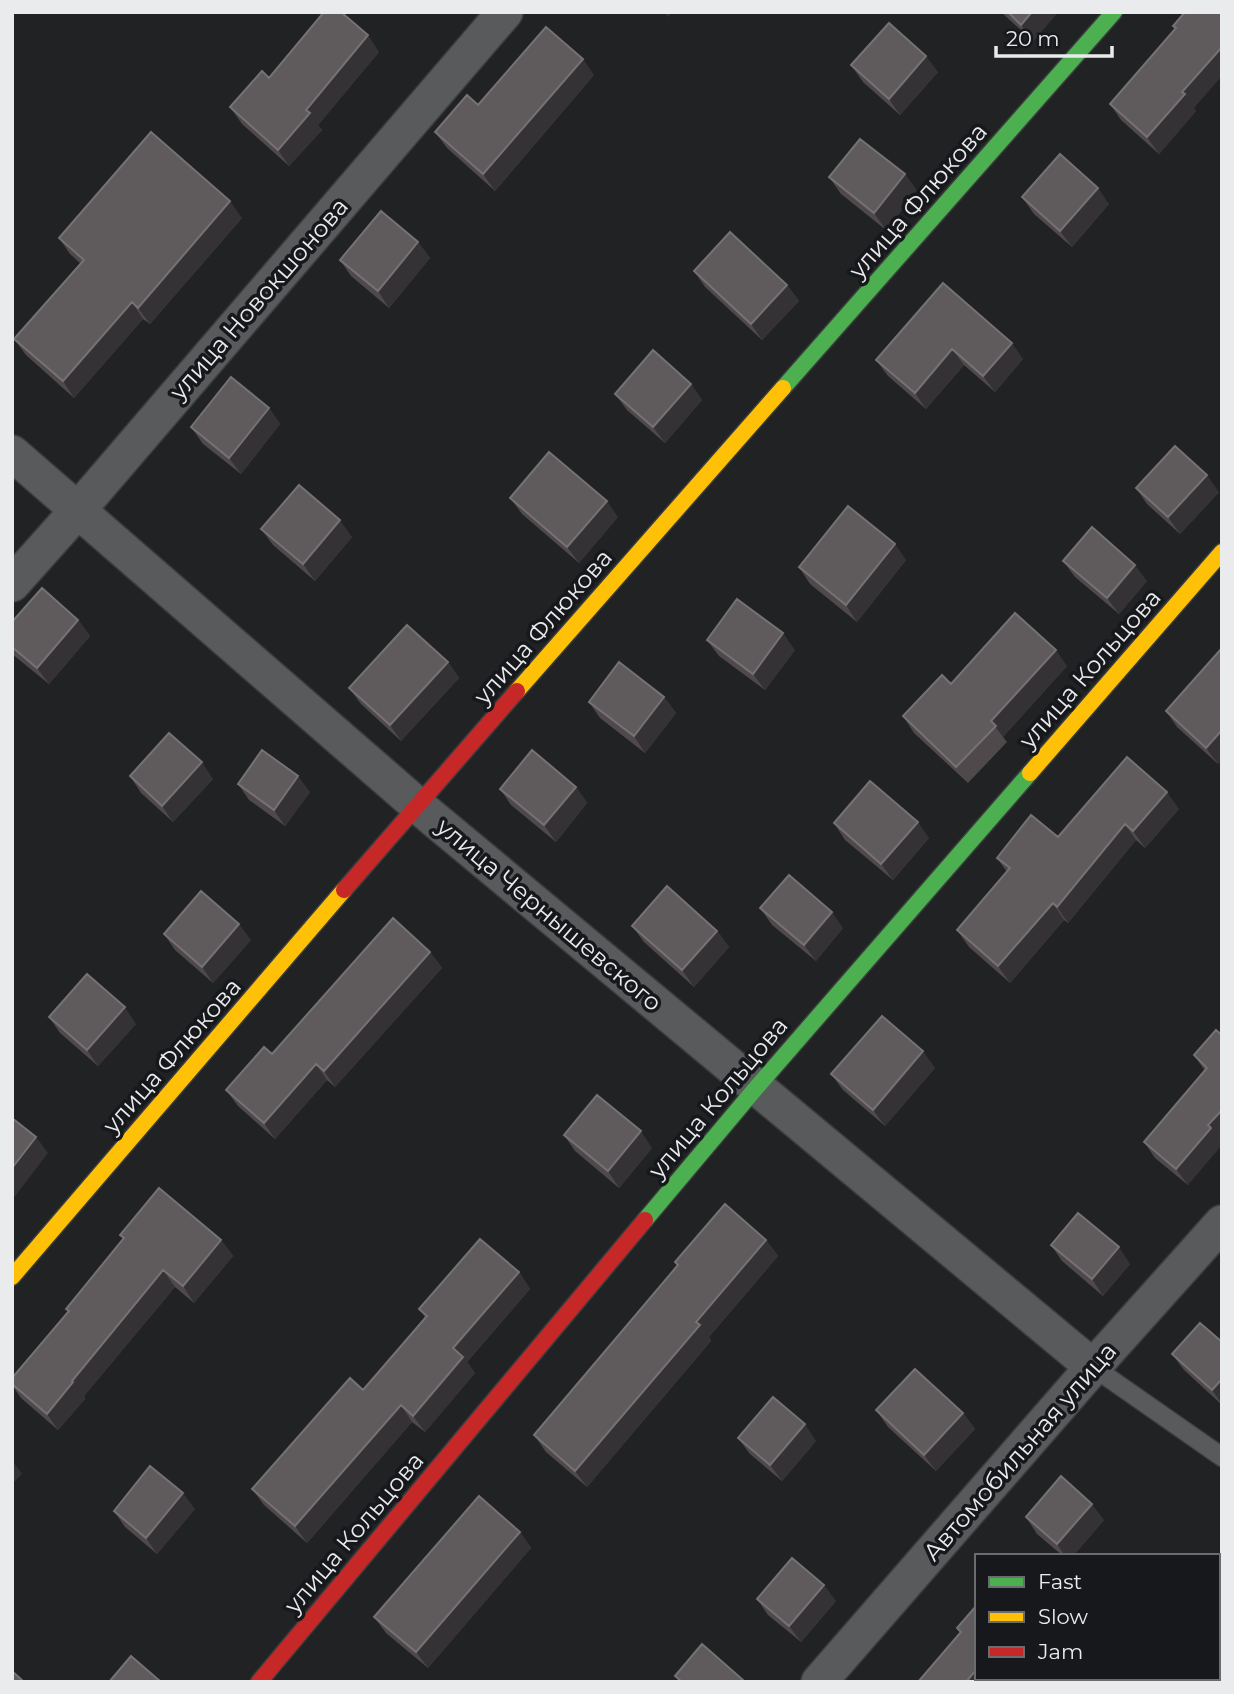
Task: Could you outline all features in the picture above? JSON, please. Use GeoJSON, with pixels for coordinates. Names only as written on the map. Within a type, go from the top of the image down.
{"type":"FeatureCollection","features":[{"type":"Feature","properties":{"kind":"street","name":"улица Новокшонова"},"geometry":{"type":"LineString","coordinates":[[12,584],[505,12]]}},
{"type":"Feature","properties":{"kind":"street","name":"улица Флюкова"},"geometry":{"type":"LineString","coordinates":[[12,1277],[417,805],[1114,12]]}},
{"type":"Feature","properties":{"kind":"street","name":"улица Чернышевского"},"geometry":{"type":"LineString","coordinates":[[12,453],[417,805],[1093,1367]]}},
{"type":"Feature","properties":{"kind":"street","name":"улица Кольцова"},"geometry":{"type":"LineString","coordinates":[[260,1682],[756,1088],[1222,552]]}},
{"type":"Feature","properties":{"kind":"street","name":"Автомобильная улица"},"geometry":{"type":"LineString","coordinates":[[819,1682],[1222,1223]]}},
{"type":"Feature","properties":{"kind":"lane"},"geometry":{"type":"LineString","coordinates":[[1093,1367],[1222,1457]]}},
{"type":"Feature","properties":{"kind":"building"},"geometry":{"type":"Polygon","coordinates":[[[324,12],[341,12],[368,35],[306,110],[310,113],[278,150],[230,107],[262,71],[269,78],[324,12]]]}},
{"type":"Feature","properties":{"kind":"building"},"geometry":{"type":"Polygon","coordinates":[[[1008,12],[1032,12],[1021,25],[1008,12]]]}},
{"type":"Feature","properties":{"kind":"building"},"geometry":{"type":"Polygon","coordinates":[[[1185,12],[1222,12],[1222,47],[1147,137],[1110,104],[1176,28],[1173,26],[1185,12]]]}},
{"type":"Feature","properties":{"kind":"building"},"geometry":{"type":"Polygon","coordinates":[[[889,23],[926,56],[889,99],[851,65],[889,23]]]}},
{"type":"Feature","properties":{"kind":"building"},"geometry":{"type":"Polygon","coordinates":[[[546,27],[583,59],[483,174],[435,132],[467,95],[478,105],[546,27]]]}},
{"type":"Feature","properties":{"kind":"building"},"geometry":{"type":"Polygon","coordinates":[[[151,132],[230,201],[138,308],[132,302],[63,381],[14,339],[84,260],[59,238],[151,132]]]}},
{"type":"Feature","properties":{"kind":"building"},"geometry":{"type":"Polygon","coordinates":[[[860,139],[905,174],[874,213],[829,177],[860,139]]]}},
{"type":"Feature","properties":{"kind":"building"},"geometry":{"type":"Polygon","coordinates":[[[1060,154],[1098,188],[1060,231],[1022,197],[1060,154]]]}},
{"type":"Feature","properties":{"kind":"building"},"geometry":{"type":"Polygon","coordinates":[[[381,211],[418,242],[378,291],[340,260],[381,211]]]}},
{"type":"Feature","properties":{"kind":"building"},"geometry":{"type":"Polygon","coordinates":[[[730,232],[787,285],[751,324],[694,271],[730,232]]]}},
{"type":"Feature","properties":{"kind":"building"},"geometry":{"type":"Polygon","coordinates":[[[943,283],[1012,343],[983,376],[952,349],[915,393],[876,360],[943,283]]]}},
{"type":"Feature","properties":{"kind":"building"},"geometry":{"type":"Polygon","coordinates":[[[653,350],[691,384],[653,427],[615,394],[653,350]]]}},
{"type":"Feature","properties":{"kind":"building"},"geometry":{"type":"Polygon","coordinates":[[[231,377],[269,408],[229,458],[191,427],[231,377]]]}},
{"type":"Feature","properties":{"kind":"building"},"geometry":{"type":"Polygon","coordinates":[[[1175,446],[1207,475],[1168,517],[1136,488],[1175,446]]]}},
{"type":"Feature","properties":{"kind":"building"},"geometry":{"type":"Polygon","coordinates":[[[549,452],[607,501],[567,547],[510,498],[549,452]]]}},
{"type":"Feature","properties":{"kind":"building"},"geometry":{"type":"Polygon","coordinates":[[[299,485],[340,520],[303,564],[261,529],[299,485]]]}},
{"type":"Feature","properties":{"kind":"building"},"geometry":{"type":"Polygon","coordinates":[[[848,506],[895,544],[846,605],[799,567],[848,506]]]}},
{"type":"Feature","properties":{"kind":"building"},"geometry":{"type":"Polygon","coordinates":[[[1092,527],[1135,565],[1107,598],[1063,561],[1092,527]]]}},
{"type":"Feature","properties":{"kind":"building"},"geometry":{"type":"Polygon","coordinates":[[[42,588],[78,620],[37,668],[12,647],[12,622],[42,588]]]}},
{"type":"Feature","properties":{"kind":"building"},"geometry":{"type":"Polygon","coordinates":[[[737,599],[783,633],[753,674],[707,640],[737,599]]]}},
{"type":"Feature","properties":{"kind":"building"},"geometry":{"type":"Polygon","coordinates":[[[1015,613],[1056,650],[991,721],[996,726],[956,767],[903,716],[942,675],[951,684],[1015,613]]]}},
{"type":"Feature","properties":{"kind":"building"},"geometry":{"type":"Polygon","coordinates":[[[407,625],[448,662],[390,725],[349,688],[407,625]]]}},
{"type":"Feature","properties":{"kind":"building"},"geometry":{"type":"Polygon","coordinates":[[[1222,648],[1222,730],[1206,748],[1166,711],[1222,648]]]}},
{"type":"Feature","properties":{"kind":"building"},"geometry":{"type":"Polygon","coordinates":[[[619,662],[664,697],[634,736],[589,702],[619,662]]]}},
{"type":"Feature","properties":{"kind":"building"},"geometry":{"type":"Polygon","coordinates":[[[169,733],[202,762],[162,806],[130,776],[169,733]]]}},
{"type":"Feature","properties":{"kind":"building"},"geometry":{"type":"Polygon","coordinates":[[[262,750],[298,776],[274,810],[238,784],[262,750]]]}},
{"type":"Feature","properties":{"kind":"building"},"geometry":{"type":"Polygon","coordinates":[[[532,750],[576,787],[544,825],[500,789],[532,750]]]}},
{"type":"Feature","properties":{"kind":"building"},"geometry":{"type":"Polygon","coordinates":[[[1127,757],[1167,792],[1133,831],[1125,824],[1057,907],[1053,903],[998,966],[957,930],[1010,868],[997,858],[1031,815],[1058,837],[1127,757]]]}},
{"type":"Feature","properties":{"kind":"building"},"geometry":{"type":"Polygon","coordinates":[[[870,781],[918,822],[881,864],[834,823],[870,781]]]}},
{"type":"Feature","properties":{"kind":"building"},"geometry":{"type":"Polygon","coordinates":[[[789,875],[832,912],[804,945],[760,908],[789,875]]]}},
{"type":"Feature","properties":{"kind":"building"},"geometry":{"type":"Polygon","coordinates":[[[667,886],[717,931],[682,970],[632,926],[667,886]]]}},
{"type":"Feature","properties":{"kind":"building"},"geometry":{"type":"Polygon","coordinates":[[[201,891],[239,924],[202,967],[164,934],[201,891]]]}},
{"type":"Feature","properties":{"kind":"building"},"geometry":{"type":"Polygon","coordinates":[[[393,918],[430,952],[324,1071],[316,1064],[264,1123],[226,1090],[264,1047],[272,1054],[393,918]]]}},
{"type":"Feature","properties":{"kind":"building"},"geometry":{"type":"Polygon","coordinates":[[[87,974],[125,1007],[87,1050],[49,1017],[87,974]]]}},
{"type":"Feature","properties":{"kind":"building"},"geometry":{"type":"Polygon","coordinates":[[[882,1016],[923,1051],[873,1110],[831,1074],[882,1016]]]}},
{"type":"Feature","properties":{"kind":"building"},"geometry":{"type":"Polygon","coordinates":[[[1216,1030],[1222,1035],[1222,1110],[1208,1125],[1211,1128],[1176,1169],[1144,1142],[1207,1068],[1194,1055],[1216,1030]]]}},
{"type":"Feature","properties":{"kind":"building"},"geometry":{"type":"Polygon","coordinates":[[[597,1095],[641,1131],[608,1171],[564,1135],[597,1095]]]}},
{"type":"Feature","properties":{"kind":"building"},"geometry":{"type":"Polygon","coordinates":[[[12,1118],[36,1137],[12,1168],[12,1118]]]}},
{"type":"Feature","properties":{"kind":"building"},"geometry":{"type":"Polygon","coordinates":[[[159,1188],[221,1240],[183,1286],[163,1270],[47,1414],[12,1384],[12,1378],[69,1311],[66,1309],[124,1238],[120,1235],[159,1188]]]}},
{"type":"Feature","properties":{"kind":"building"},"geometry":{"type":"Polygon","coordinates":[[[725,1204],[766,1240],[696,1322],[700,1325],[575,1471],[534,1435],[678,1265],[675,1262],[725,1204]]]}},
{"type":"Feature","properties":{"kind":"building"},"geometry":{"type":"Polygon","coordinates":[[[1078,1213],[1119,1247],[1092,1279],[1051,1245],[1078,1213]]]}},
{"type":"Feature","properties":{"kind":"building"},"geometry":{"type":"Polygon","coordinates":[[[480,1239],[519,1272],[453,1348],[463,1357],[413,1416],[401,1405],[295,1526],[252,1489],[350,1378],[363,1390],[427,1316],[419,1309],[480,1239]]]}},
{"type":"Feature","properties":{"kind":"building"},"geometry":{"type":"Polygon","coordinates":[[[1200,1323],[1222,1342],[1222,1379],[1212,1390],[1172,1354],[1200,1323]]]}},
{"type":"Feature","properties":{"kind":"building"},"geometry":{"type":"Polygon","coordinates":[[[915,1369],[963,1413],[924,1455],[876,1410],[915,1369]]]}},
{"type":"Feature","properties":{"kind":"building"},"geometry":{"type":"Polygon","coordinates":[[[773,1397],[805,1424],[770,1465],[738,1438],[773,1397]]]}},
{"type":"Feature","properties":{"kind":"building"},"geometry":{"type":"Polygon","coordinates":[[[150,1466],[183,1493],[146,1538],[114,1511],[150,1466]]]}},
{"type":"Feature","properties":{"kind":"building"},"geometry":{"type":"Polygon","coordinates":[[[1061,1476],[1092,1504],[1057,1544],[1026,1517],[1061,1476]]]}},
{"type":"Feature","properties":{"kind":"building"},"geometry":{"type":"Polygon","coordinates":[[[479,1496],[520,1532],[416,1652],[374,1617],[479,1496]]]}},
{"type":"Feature","properties":{"kind":"building"},"geometry":{"type":"Polygon","coordinates":[[[792,1558],[824,1585],[789,1626],[757,1599],[792,1558]]]}},
{"type":"Feature","properties":{"kind":"building"},"geometry":{"type":"Polygon","coordinates":[[[975,1607],[975,1671],[966,1682],[918,1682],[961,1632],[957,1628],[975,1607]]]}},
{"type":"Feature","properties":{"kind":"building"},"geometry":{"type":"Polygon","coordinates":[[[702,1644],[743,1680],[682,1682],[675,1676],[702,1644]]]}},
{"type":"Feature","properties":{"kind":"building"},"geometry":{"type":"Polygon","coordinates":[[[131,1656],[161,1682],[109,1682],[131,1656]]]}},
{"type":"Feature","properties":{"kind":"building"},"geometry":{"type":"Polygon","coordinates":[[[12,1671],[24,1682],[12,1682],[12,1671]]]}},
{"type":"Feature","properties":{"kind":"traffic: fast"},"geometry":{"type":"LineString","coordinates":[[783,388],[1114,12]]}},
{"type":"Feature","properties":{"kind":"traffic: fast"},"geometry":{"type":"LineString","coordinates":[[645,1220],[1030,773]]}},
{"type":"Feature","properties":{"kind":"traffic: slow"},"geometry":{"type":"LineString","coordinates":[[517,691],[783,388]]}},
{"type":"Feature","properties":{"kind":"traffic: slow"},"geometry":{"type":"LineString","coordinates":[[1030,773],[1222,552]]}},
{"type":"Feature","properties":{"kind":"traffic: slow"},"geometry":{"type":"LineString","coordinates":[[12,1277],[344,890]]}},
{"type":"Feature","properties":{"kind":"traffic: jam"},"geometry":{"type":"LineString","coordinates":[[344,890],[517,691]]}},
{"type":"Feature","properties":{"kind":"traffic: jam"},"geometry":{"type":"LineString","coordinates":[[259,1682],[645,1220]]}}]}
